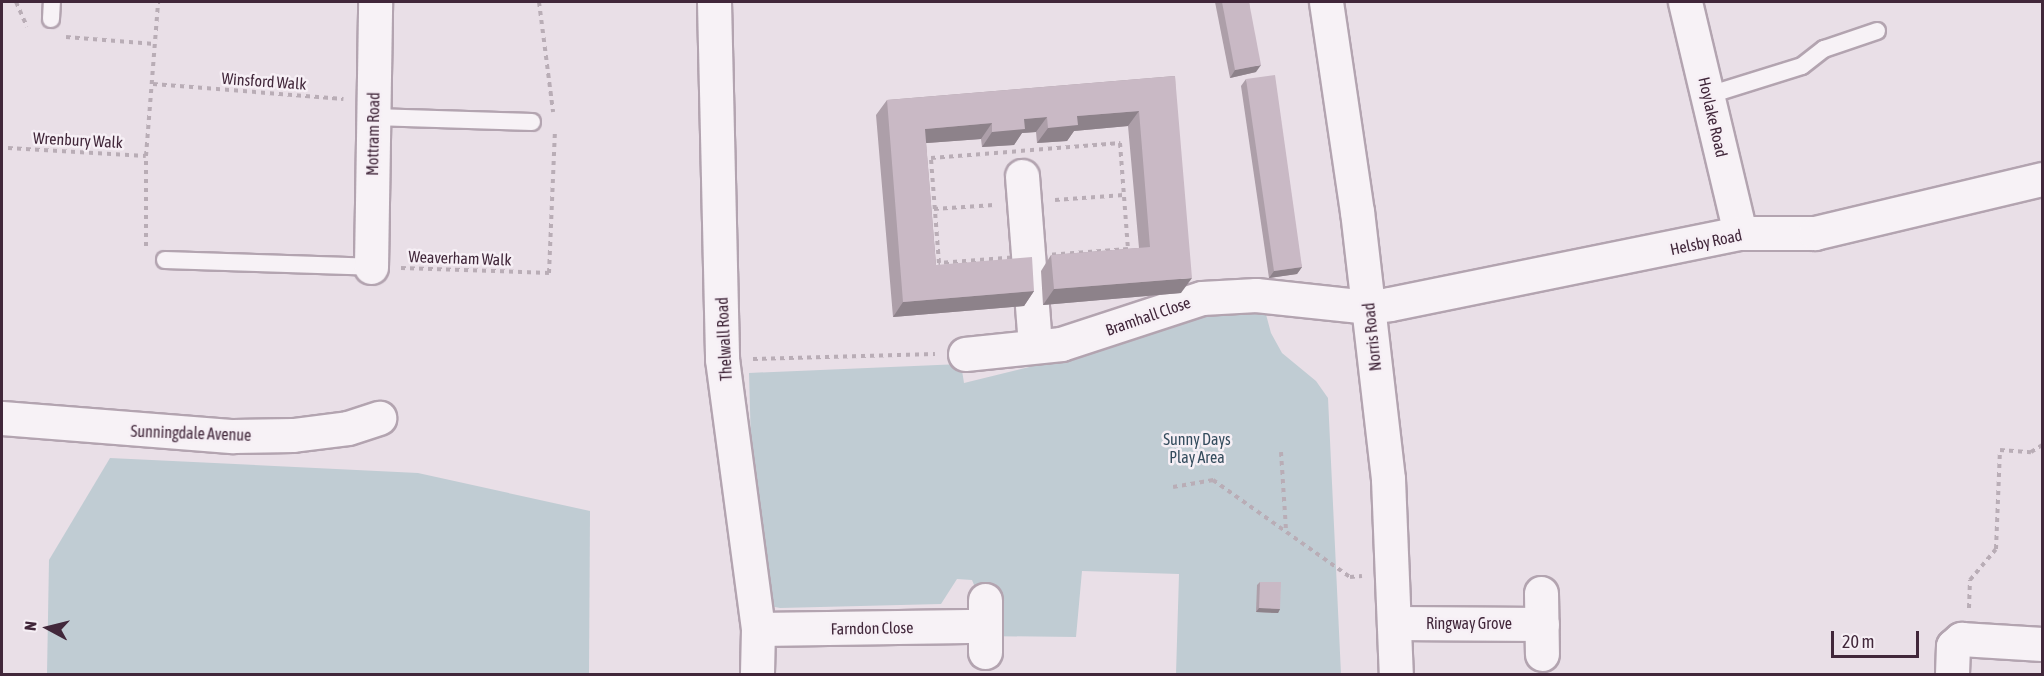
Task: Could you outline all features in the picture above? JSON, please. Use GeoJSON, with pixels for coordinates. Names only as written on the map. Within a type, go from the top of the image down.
{"type":"FeatureCollection","features":[{"type":"Feature","properties":{"kind":"street","name":"Mottram Road"},"geometry":{"type":"LineString","coordinates":[[371,267],[375,2]]}},
{"type":"Feature","properties":{"kind":"street","name":"Thelwall Road"},"geometry":{"type":"LineString","coordinates":[[714,2],[722,359],[758,629],[757,675]]}},
{"type":"Feature","properties":{"kind":"street","name":"Norris Road"},"geometry":{"type":"LineString","coordinates":[[1326,2],[1369,307],[1388,479],[1396,675]]}},
{"type":"Feature","properties":{"kind":"street","name":"Hoylake Road"},"geometry":{"type":"LineString","coordinates":[[1685,2],[1740,232]]}},
{"type":"Feature","properties":{"kind":"street"},"geometry":{"type":"LineString","coordinates":[[1022,176],[1035,346]]}},
{"type":"Feature","properties":{"kind":"street","name":"Helsby Road"},"geometry":{"type":"LineString","coordinates":[[1369,307],[1740,232],[1815,233],[2043,179]]}},
{"type":"Feature","properties":{"kind":"street","name":"Bramhall Close"},"geometry":{"type":"LineString","coordinates":[[966,354],[1080,338],[1202,298],[1256,295],[1369,307]]}},
{"type":"Feature","properties":{"kind":"street","name":"Sunningdale Avenue"},"geometry":{"type":"LineString","coordinates":[[2,418],[233,436],[304,434],[348,428],[379,418]]}},
{"type":"Feature","properties":{"kind":"street","name":"Ringway Grove"},"geometry":{"type":"LineString","coordinates":[[1395,623],[1542,624]]}},
{"type":"Feature","properties":{"kind":"street","name":"Farndon Close"},"geometry":{"type":"LineString","coordinates":[[758,629],[985,626]]}},
{"type":"Feature","properties":{"kind":"street"},"geometry":{"type":"LineString","coordinates":[[1952,675],[1953,646],[1968,639],[2043,644]]}},
{"type":"Feature","properties":{"kind":"lane"},"geometry":{"type":"LineString","coordinates":[[51,19],[52,2]]}},
{"type":"Feature","properties":{"kind":"lane"},"geometry":{"type":"LineString","coordinates":[[1709,95],[1802,66],[1824,49],[1877,31]]}},
{"type":"Feature","properties":{"kind":"lane"},"geometry":{"type":"LineString","coordinates":[[374,109],[532,122]]}},
{"type":"Feature","properties":{"kind":"lane"},"geometry":{"type":"LineString","coordinates":[[165,260],[371,267]]}},
{"type":"Feature","properties":{"kind":"path"},"geometry":{"type":"LineString","coordinates":[[16,2],[30,34]]}},
{"type":"Feature","properties":{"kind":"path"},"geometry":{"type":"LineString","coordinates":[[158,2],[146,156],[145,260],[165,260]]}},
{"type":"Feature","properties":{"kind":"path"},"geometry":{"type":"LineString","coordinates":[[62,37],[155,44]]}},
{"type":"Feature","properties":{"kind":"path","name":"Winsford Walk"},"geometry":{"type":"LineString","coordinates":[[153,84],[374,109]]}},
{"type":"Feature","properties":{"kind":"path","name":"Wrenbury Walk"},"geometry":{"type":"LineString","coordinates":[[8,148],[146,156]]}},
{"type":"Feature","properties":{"kind":"path","name":"Weaverham Walk"},"geometry":{"type":"LineString","coordinates":[[371,267],[549,273]]}},
{"type":"Feature","properties":{"kind":"path"},"geometry":{"type":"LineString","coordinates":[[722,359],[966,354]]}},
{"type":"Feature","properties":{"kind":"path"},"geometry":{"type":"LineString","coordinates":[[1968,639],[1970,580],[1996,549],[2000,450],[2031,452],[2043,445]]}},
{"type":"Feature","properties":{"kind":"path"},"geometry":{"type":"LineString","coordinates":[[1281,452],[1286,530]]}},
{"type":"Feature","properties":{"kind":"path"},"geometry":{"type":"LineString","coordinates":[[1173,487],[1213,480],[1350,577],[1392,576]]}},
{"type":"Feature","properties":{"kind":"green space","name":"Sunny Days Play Area"},"geometry":{"type":"Polygon","coordinates":[[[1264,307],[1271,333],[1282,353],[1316,381],[1328,398],[1341,674],[1176,674],[1179,574],[1082,571],[1076,637],[981,636],[979,597],[972,580],[957,579],[941,604],[780,608],[770,606],[755,589],[749,373],[961,364],[964,383],[1103,349],[1170,322],[1264,307]]]}},
{"type":"Feature","properties":{"kind":"green space"},"geometry":{"type":"Polygon","coordinates":[[[110,458],[418,473],[590,511],[589,674],[47,674],[49,560],[110,458]]]}},
{"type":"Feature","properties":{"kind":"building"},"geometry":{"type":"Polygon","coordinates":[[[1222,2],[1249,2],[1261,65],[1235,70],[1222,2]]]}},
{"type":"Feature","properties":{"kind":"building"},"geometry":{"type":"Polygon","coordinates":[[[1275,75],[1302,267],[1274,271],[1246,79],[1275,75]]]}},
{"type":"Feature","properties":{"kind":"building"},"geometry":{"type":"Polygon","coordinates":[[[1175,76],[1192,278],[1054,289],[1051,255],[1150,247],[1139,111],[1077,116],[1078,125],[1048,128],[1047,117],[1024,119],[1025,129],[992,132],[992,123],[925,129],[936,265],[1032,257],[1034,291],[903,302],[887,100],[1175,76]]]}},
{"type":"Feature","properties":{"kind":"building"},"geometry":{"type":"Polygon","coordinates":[[[1260,582],[1281,582],[1280,609],[1259,608],[1260,582]]]}}]}
